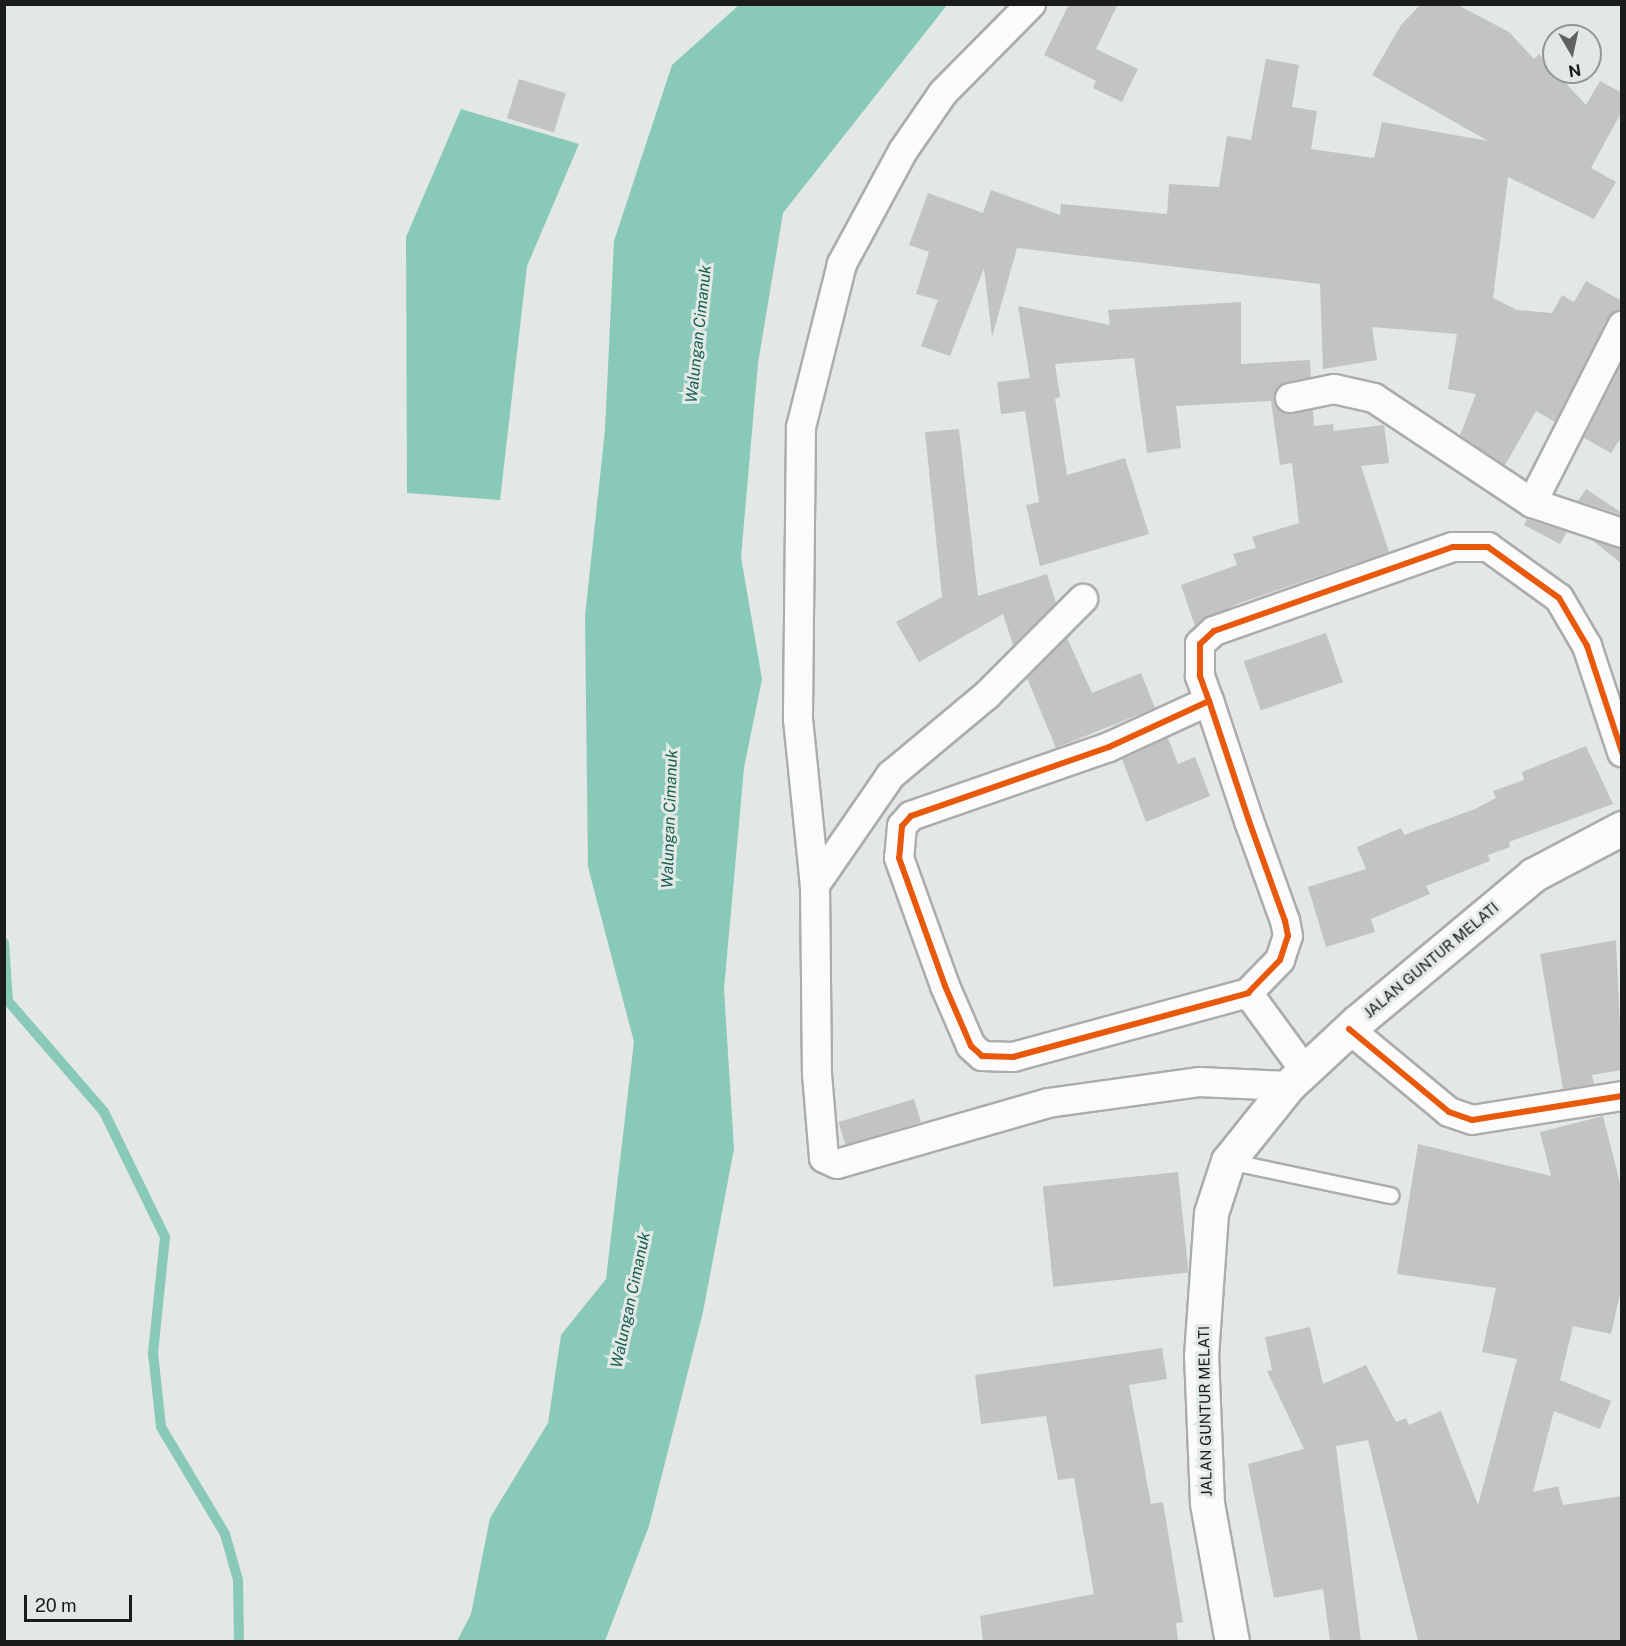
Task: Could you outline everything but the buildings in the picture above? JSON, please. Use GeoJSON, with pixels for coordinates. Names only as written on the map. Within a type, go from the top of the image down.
{"type":"FeatureCollection","features":[{"type":"Feature","properties":{"kind":"street"},"geometry":{"type":"LineString","coordinates":[[1030,4],[943,93],[903,151],[842,264],[824,324],[801,427],[798,719],[815,885],[817,1074],[824,1158],[830,1162],[1048,1103],[1199,1082],[1296,1078],[1248,993]]}},
{"type":"Feature","properties":{"kind":"street"},"geometry":{"type":"LineString","coordinates":[[1532,503],[1622,326]]}},
{"type":"Feature","properties":{"kind":"street"},"geometry":{"type":"LineString","coordinates":[[1290,398],[1334,389],[1374,398],[1532,503],[1622,532]]}},
{"type":"Feature","properties":{"kind":"street"},"geometry":{"type":"LineString","coordinates":[[1209,701],[1109,747],[910,816],[897,849],[945,986],[970,1046],[982,1056],[1013,1057],[1248,993],[1280,960],[1288,936],[1209,701],[1200,652],[1205,636],[1214,631],[1453,547],[1488,547],[1559,598],[1587,646],[1622,752]]}},
{"type":"Feature","properties":{"kind":"street"},"geometry":{"type":"LineString","coordinates":[[815,885],[891,775],[987,695],[1083,599]]}},
{"type":"Feature","properties":{"kind":"street","name":"JALAN GUNTUR MELATI"},"geometry":{"type":"LineString","coordinates":[[1232,1641],[1208,1503],[1201,1356],[1211,1213],[1227,1161],[1296,1078],[1349,1029],[1533,875],[1622,828]]}},
{"type":"Feature","properties":{"kind":"street"},"geometry":{"type":"LineString","coordinates":[[1349,1029],[1449,1112],[1472,1120],[1622,1096]]}},
{"type":"Feature","properties":{"kind":"lane"},"geometry":{"type":"LineString","coordinates":[[1227,1161],[1390,1195]]}},
{"type":"Feature","properties":{"kind":"water","name":"Walungan Cimanuk"},"geometry":{"type":"Polygon","coordinates":[[[739,5],[947,5],[783,213],[758,363],[741,557],[762,679],[744,768],[724,989],[734,1149],[703,1312],[649,1526],[605,1641],[457,1641],[471,1614],[490,1518],[548,1423],[561,1335],[606,1279],[634,1042],[588,867],[585,616],[605,430],[614,241],[672,65],[739,5]]]}},
{"type":"Feature","properties":{"kind":"water"},"geometry":{"type":"Polygon","coordinates":[[[461,109],[579,144],[527,266],[500,500],[407,493],[406,237],[461,109]]]}},
{"type":"Feature","properties":{"kind":"waterway"},"geometry":{"type":"LineString","coordinates":[[4,943],[8,1001],[104,1112],[165,1237],[153,1353],[161,1427],[225,1534],[238,1580],[239,1642]]}},
{"type":"Feature","properties":{"kind":"cycle path"},"geometry":{"type":"LineString","coordinates":[[1209,701],[1109,747],[911,816],[902,826],[899,858],[945,986],[971,1046],[982,1056],[1013,1057],[1248,993],[1280,960],[1288,936],[1285,921],[1249,821],[1209,701],[1200,676],[1200,644],[1214,631],[1453,547],[1488,547],[1559,598],[1587,646],[1622,752]]}},
{"type":"Feature","properties":{"kind":"cycle path"},"geometry":{"type":"LineString","coordinates":[[1349,1029],[1449,1112],[1472,1120],[1622,1096]]}}]}
